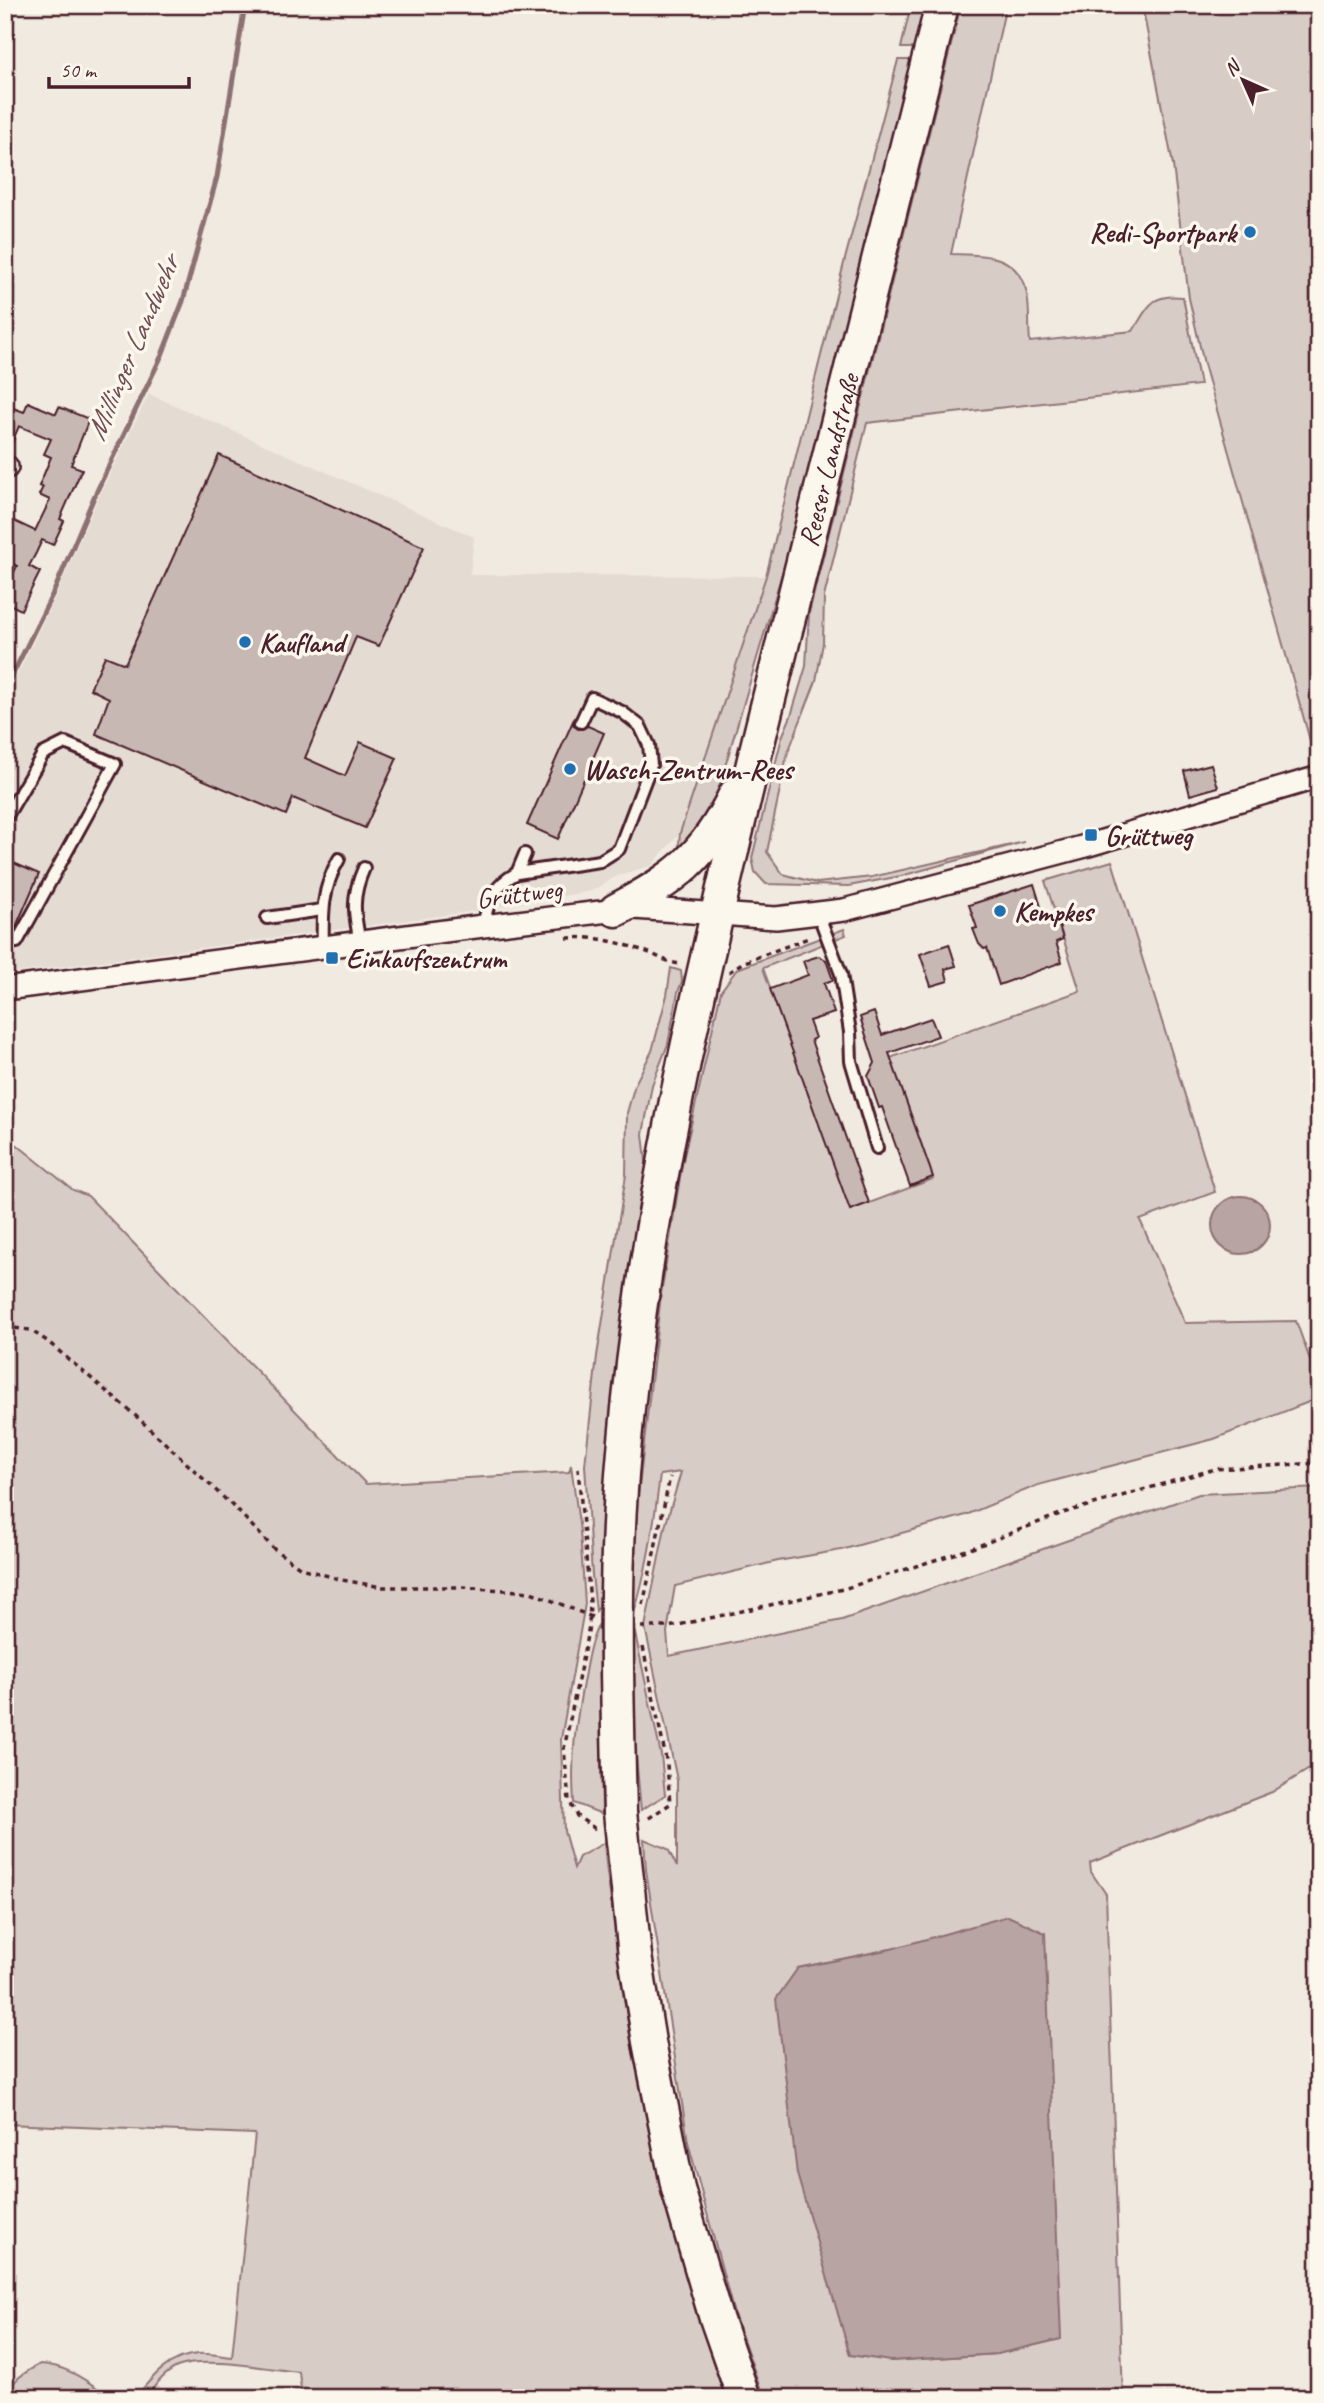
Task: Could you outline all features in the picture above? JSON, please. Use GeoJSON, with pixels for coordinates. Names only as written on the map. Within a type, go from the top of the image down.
{"type":"FeatureCollection","features":[{"type":"Feature","properties":{"kind":"main road","name":"Reeser Landstraße"},"geometry":{"type":"LineString","coordinates":[[744,2398],[715,2315],[678,2189],[635,1956],[622,1826],[616,1592],[630,1387],[654,1219],[716,915],[943,5]]}},
{"type":"Feature","properties":{"kind":"main road"},"geometry":{"type":"LineString","coordinates":[[616,910],[671,879],[696,857],[725,817],[755,757]]}},
{"type":"Feature","properties":{"kind":"street","name":"Grüttweg"},"geometry":{"type":"LineString","coordinates":[[5,989],[634,908],[776,918],[844,910],[1069,851],[1319,777]]}},
{"type":"Feature","properties":{"kind":"lane"},"geometry":{"type":"LineString","coordinates":[[483,926],[491,893],[505,879],[517,873],[600,861],[619,849],[650,765],[649,745],[640,726],[622,712],[592,698],[581,722]]}},
{"type":"Feature","properties":{"kind":"lane"},"geometry":{"type":"LineString","coordinates":[[5,818],[43,754],[65,743],[115,764],[17,942],[5,943]]}},
{"type":"Feature","properties":{"kind":"lane"},"geometry":{"type":"LineString","coordinates":[[517,873],[525,854]]}},
{"type":"Feature","properties":{"kind":"lane"},"geometry":{"type":"LineString","coordinates":[[323,948],[322,910],[325,891],[339,859]]}},
{"type":"Feature","properties":{"kind":"lane"},"geometry":{"type":"LineString","coordinates":[[360,943],[354,898],[364,869]]}},
{"type":"Feature","properties":{"kind":"lane"},"geometry":{"type":"LineString","coordinates":[[267,918],[322,910]]}},
{"type":"Feature","properties":{"kind":"lane"},"geometry":{"type":"LineString","coordinates":[[818,913],[841,974],[850,1032],[851,1061],[877,1148]]}},
{"type":"Feature","properties":{"kind":"shaded area"},"geometry":{"type":"Polygon","coordinates":[[[911,5],[929,5],[918,48],[901,48],[911,5]]]}},
{"type":"Feature","properties":{"kind":"shaded area"},"geometry":{"type":"Polygon","coordinates":[[[961,5],[1006,5],[951,254],[995,258],[1013,267],[1027,293],[1030,342],[1133,331],[1147,309],[1157,300],[1172,296],[1183,297],[1200,385],[867,423],[824,597],[823,643],[816,681],[787,755],[767,852],[783,874],[817,883],[872,877],[1024,842],[901,876],[849,886],[766,884],[755,872],[752,858],[782,737],[806,666],[809,613],[961,5]]]}},
{"type":"Feature","properties":{"kind":"shaded area","name":"Redi-Sportpark"},"geometry":{"type":"Polygon","coordinates":[[[1142,5],[1319,5],[1319,752],[1313,751],[1204,364],[1189,298],[1173,165],[1142,5]]]}},
{"type":"Feature","properties":{"kind":"shaded area"},"geometry":{"type":"Polygon","coordinates":[[[898,60],[914,60],[798,519],[711,814],[677,864],[680,833],[766,576],[898,60]]]}},
{"type":"Feature","properties":{"kind":"shaded area"},"geometry":{"type":"Polygon","coordinates":[[[149,394],[474,537],[470,575],[766,576],[680,833],[651,866],[619,875],[591,891],[469,912],[5,974],[5,700],[149,394]]]}},
{"type":"Feature","properties":{"kind":"shaded area"},"geometry":{"type":"Polygon","coordinates":[[[1112,861],[1215,1192],[1140,1220],[1185,1323],[1296,1321],[1319,1385],[1319,1398],[1214,1439],[1038,1485],[966,1515],[841,1550],[778,1561],[675,1586],[667,1632],[669,1656],[842,1620],[1199,1494],[1319,1488],[1319,1763],[1272,1792],[1090,1863],[1091,1872],[1106,1894],[1123,2398],[764,2398],[734,2314],[688,2142],[646,1870],[644,1839],[668,1849],[677,1867],[677,1780],[645,1627],[665,1527],[681,1472],[660,1475],[649,1548],[632,1620],[636,1514],[661,1294],[682,1165],[721,991],[737,969],[844,929],[846,935],[763,968],[851,1210],[933,1179],[890,1058],[1080,991],[1045,881],[1112,861]],[[891,1949],[798,1968],[890,2361],[997,2354],[1060,2339],[891,1949]]]}},
{"type":"Feature","properties":{"kind":"shaded area"},"geometry":{"type":"Polygon","coordinates":[[[671,968],[681,971],[682,981],[668,1044],[652,1085],[643,1134],[647,1169],[619,1357],[606,1475],[599,1607],[596,1611],[585,1465],[597,1356],[626,1175],[627,1113],[635,1084],[652,1051],[667,995],[671,968]]]}},
{"type":"Feature","properties":{"kind":"shaded area"},"geometry":{"type":"Polygon","coordinates":[[[5,1135],[73,1190],[88,1196],[366,1484],[569,1472],[571,1465],[580,1531],[585,1604],[561,1739],[564,1831],[574,1868],[579,1857],[604,1843],[626,2008],[642,2096],[685,2270],[725,2398],[302,2398],[299,2372],[237,2364],[203,2363],[177,2367],[145,2398],[135,2398],[155,2375],[178,2359],[202,2354],[232,2357],[255,2134],[5,2124],[5,1135]]]}},
{"type":"Feature","properties":{"kind":"shaded area"},"geometry":{"type":"Polygon","coordinates":[[[1241,1196],[1262,1204],[1270,1225],[1262,1246],[1241,1254],[1220,1246],[1212,1225],[1220,1204],[1241,1196]]]}},
{"type":"Feature","properties":{"kind":"shaded area"},"geometry":{"type":"Polygon","coordinates":[[[599,1624],[602,1814],[574,1803],[573,1786],[578,1714],[589,1653],[599,1624]]]}},
{"type":"Feature","properties":{"kind":"shaded area"},"geometry":{"type":"Polygon","coordinates":[[[635,1633],[661,1755],[665,1795],[641,1810],[634,1735],[632,1635],[635,1633]]]}},
{"type":"Feature","properties":{"kind":"shaded area"},"geometry":{"type":"Polygon","coordinates":[[[1008,1916],[1045,1933],[1061,2339],[997,2354],[890,2361],[850,2355],[797,2174],[776,1999],[798,1968],[891,1949],[1008,1916]]]}},
{"type":"Feature","properties":{"kind":"shaded area"},"geometry":{"type":"Polygon","coordinates":[[[40,2364],[69,2371],[112,2398],[8,2398],[11,2386],[24,2373],[40,2364]]]}},
{"type":"Feature","properties":{"kind":"building"},"geometry":{"type":"Polygon","coordinates":[[[28,402],[56,414],[59,407],[89,419],[71,465],[82,469],[60,519],[64,521],[53,545],[42,540],[29,566],[40,572],[21,610],[5,602],[5,591],[17,566],[5,560],[5,530],[10,519],[35,531],[50,500],[39,495],[43,487],[39,486],[51,457],[44,454],[51,439],[19,426],[5,454],[5,405],[24,412],[28,402]]]}},
{"type":"Feature","properties":{"kind":"building","name":"Kaufland"},"geometry":{"type":"Polygon","coordinates":[[[219,455],[424,547],[379,646],[356,637],[305,758],[345,776],[360,742],[397,758],[365,828],[293,798],[286,815],[96,734],[109,698],[90,689],[105,656],[125,664],[219,455]]]}},
{"type":"Feature","properties":{"kind":"building","name":"Wasch-Zentrum-Rees"},"geometry":{"type":"Polygon","coordinates":[[[573,721],[578,729],[588,726],[604,733],[558,839],[527,825],[573,721]]]}},
{"type":"Feature","properties":{"kind":"building"},"geometry":{"type":"Polygon","coordinates":[[[1211,764],[1218,787],[1190,795],[1184,771],[1211,764]]]}},
{"type":"Feature","properties":{"kind":"building"},"geometry":{"type":"Polygon","coordinates":[[[9,861],[39,874],[15,929],[5,933],[5,869],[9,861]]]}},
{"type":"Feature","properties":{"kind":"building"},"geometry":{"type":"Polygon","coordinates":[[[1034,884],[1046,923],[1057,919],[1063,939],[1056,942],[1062,962],[999,985],[987,948],[984,949],[979,944],[973,929],[977,928],[969,905],[1034,884]]]}},
{"type":"Feature","properties":{"kind":"building"},"geometry":{"type":"Polygon","coordinates":[[[949,944],[956,966],[945,969],[948,981],[931,986],[920,954],[949,944]]]}},
{"type":"Feature","properties":{"kind":"building"},"geometry":{"type":"Polygon","coordinates":[[[819,956],[826,960],[833,980],[824,983],[834,1013],[809,1021],[815,1038],[811,1040],[869,1203],[850,1210],[770,989],[808,975],[803,961],[819,956]]]}},
{"type":"Feature","properties":{"kind":"building"},"geometry":{"type":"Polygon","coordinates":[[[874,1012],[882,1035],[931,1018],[938,1036],[889,1053],[933,1177],[910,1186],[868,1076],[875,1063],[860,1017],[874,1012]]]}},
{"type":"Feature","properties":{"kind":"waterway","name":"Millinger Landwehr"},"geometry":{"type":"LineString","coordinates":[[5,690],[55,589],[94,497],[162,355],[183,301],[217,177],[245,5]]}},
{"type":"Feature","properties":{"kind":"place","name":"Redi-Sportpark"},"geometry":{"type":"Point","coordinates":[1250,232]}},
{"type":"Feature","properties":{"kind":"place","name":"Kaufland"},"geometry":{"type":"Point","coordinates":[245,642]}},
{"type":"Feature","properties":{"kind":"place","name":"Wasch-Zentrum-Rees"},"geometry":{"type":"Point","coordinates":[570,769]}},
{"type":"Feature","properties":{"kind":"place","name":"Grüttweg"},"geometry":{"type":"Point","coordinates":[1091,835]}},
{"type":"Feature","properties":{"kind":"place","name":"Kempkes"},"geometry":{"type":"Point","coordinates":[1000,911]}},
{"type":"Feature","properties":{"kind":"place","name":"Einkaufszentrum"},"geometry":{"type":"Point","coordinates":[332,958]}}]}
